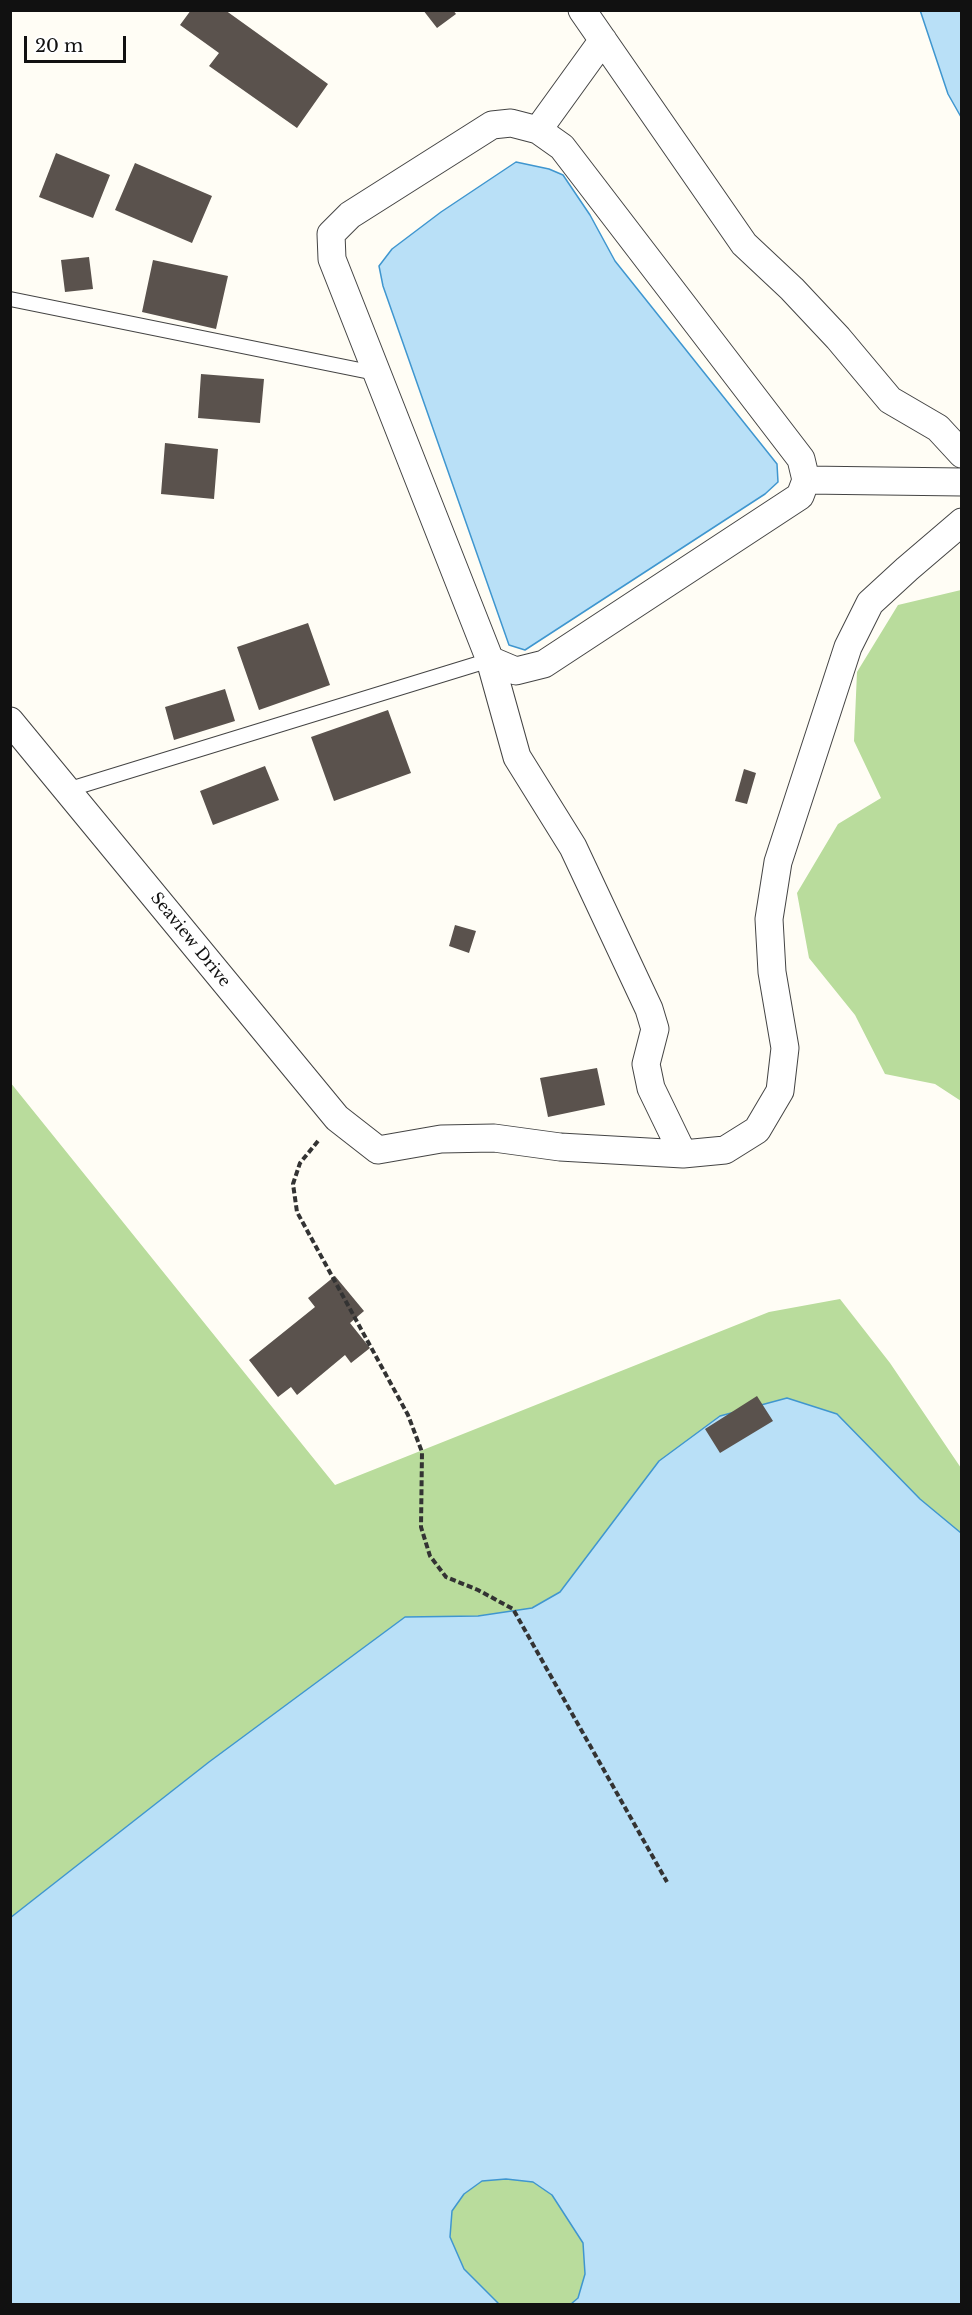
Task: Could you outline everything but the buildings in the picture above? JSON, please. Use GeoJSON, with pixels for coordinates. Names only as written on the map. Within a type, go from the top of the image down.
{"type":"FeatureCollection","features":[{"type":"Feature","properties":{"kind":"street"},"geometry":{"type":"LineString","coordinates":[[582,10],[744,244],[808,305],[890,400],[938,428],[962,454]]}},
{"type":"Feature","properties":{"kind":"street"},"geometry":{"type":"LineString","coordinates":[[538,130],[603,40]]}},
{"type":"Feature","properties":{"kind":"street"},"geometry":{"type":"LineString","coordinates":[[490,660],[516,671],[544,664],[800,496],[806,480],[801,459],[562,147],[538,130],[512,123],[492,125],[350,215],[331,234],[332,259],[490,660],[517,757],[573,847],[649,1009],[655,1029],[646,1064],[651,1088],[683,1154],[725,1150],[757,1130],[780,1091],[785,1048],[772,972],[769,919],[778,862],[848,647],[870,603],[962,522]]}},
{"type":"Feature","properties":{"kind":"street"},"geometry":{"type":"LineString","coordinates":[[806,480],[962,482]]}},
{"type":"Feature","properties":{"kind":"street","name":"Seaview Drive"},"geometry":{"type":"LineString","coordinates":[[10,721],[337,1118],[378,1150],[441,1139],[494,1138],[560,1147],[683,1154]]}},
{"type":"Feature","properties":{"kind":"lane"},"geometry":{"type":"LineString","coordinates":[[10,299],[375,373]]}},
{"type":"Feature","properties":{"kind":"lane"},"geometry":{"type":"LineString","coordinates":[[67,790],[490,660]]}},
{"type":"Feature","properties":{"kind":"path"},"geometry":{"type":"LineString","coordinates":[[337,1118],[300,1163],[293,1184],[297,1212],[408,1416],[419,1443],[422,1452],[421,1527],[430,1556],[446,1577],[478,1590],[513,1609],[667,1882]]}},
{"type":"Feature","properties":{"kind":"green space"},"geometry":{"type":"Polygon","coordinates":[[[962,590],[961,1101],[935,1084],[885,1074],[855,1015],[809,958],[797,893],[838,824],[881,798],[854,741],[857,672],[898,605],[962,590]]]}},
{"type":"Feature","properties":{"kind":"green space"},"geometry":{"type":"Polygon","coordinates":[[[10,1082],[335,1485],[769,1312],[840,1299],[890,1363],[961,1468],[961,1533],[920,1499],[659,1462],[560,1592],[532,1608],[478,1616],[405,1617],[209,1762],[11,1918],[10,1082]]]}},
{"type":"Feature","properties":{"kind":"green space"},"geometry":{"type":"Polygon","coordinates":[[[506,2179],[533,2182],[553,2195],[583,2243],[585,2274],[578,2298],[571,2304],[499,2304],[464,2269],[450,2238],[452,2211],[464,2194],[482,2181],[506,2179]]]}},
{"type":"Feature","properties":{"kind":"water"},"geometry":{"type":"Polygon","coordinates":[[[920,10],[961,11],[961,117],[948,94],[920,10]]]}},
{"type":"Feature","properties":{"kind":"water"},"geometry":{"type":"Polygon","coordinates":[[[516,162],[549,169],[563,175],[590,215],[615,261],[777,464],[778,482],[765,494],[525,650],[509,645],[383,286],[379,266],[392,249],[441,212],[516,162]]]}},
{"type":"Feature","properties":{"kind":"water"},"geometry":{"type":"Polygon","coordinates":[[[787,1398],[837,1414],[920,1499],[961,1533],[961,2304],[571,2304],[578,2298],[585,2274],[583,2243],[552,2195],[533,2182],[506,2179],[482,2181],[464,2194],[452,2211],[450,2237],[464,2269],[499,2304],[11,2304],[10,1918],[209,1762],[405,1617],[478,1616],[532,1608],[560,1592],[659,1461],[720,1416],[787,1398]]]}}]}
